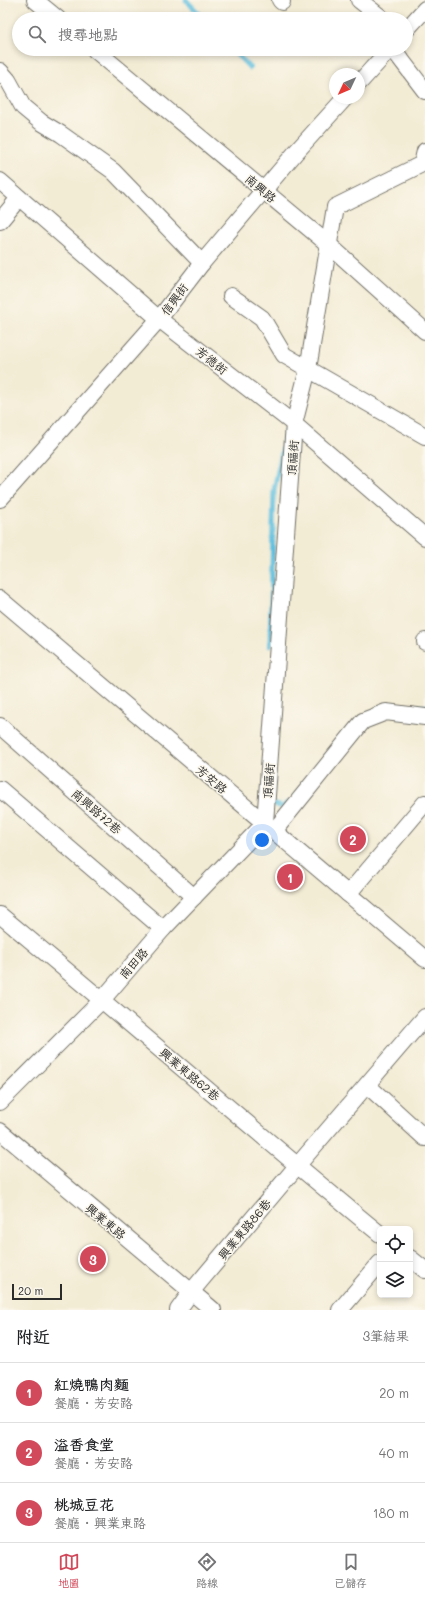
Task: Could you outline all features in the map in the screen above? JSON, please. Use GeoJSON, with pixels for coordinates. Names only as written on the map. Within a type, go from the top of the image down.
{"type":"FeatureCollection","features":[{"type":"Feature","properties":{"kind":"street"},"geometry":{"type":"LineString","coordinates":[[35,0],[50,12]]}},
{"type":"Feature","properties":{"kind":"street"},"geometry":{"type":"LineString","coordinates":[[359,0],[374,12]]}},
{"type":"Feature","properties":{"kind":"street"},"geometry":{"type":"LineString","coordinates":[[413,22],[425,9]]}},
{"type":"Feature","properties":{"kind":"street","name":"南興路"},"geometry":{"type":"LineString","coordinates":[[102,56],[264,190],[423,326]]}},
{"type":"Feature","properties":{"kind":"street"},"geometry":{"type":"LineString","coordinates":[[365,77],[384,56]]}},
{"type":"Feature","properties":{"kind":"street"},"geometry":{"type":"LineString","coordinates":[[397,56],[425,91]]}},
{"type":"Feature","properties":{"kind":"street"},"geometry":{"type":"LineString","coordinates":[[0,71],[8,80],[24,107],[42,122],[112,171],[202,263]]}},
{"type":"Feature","properties":{"kind":"street","name":"信興街"},"geometry":{"type":"LineString","coordinates":[[0,499],[159,318],[202,263],[264,190],[341,104]]}},
{"type":"Feature","properties":{"kind":"street","name":"頂福街"},"geometry":{"type":"LineString","coordinates":[[269,827],[294,424],[308,369],[335,207],[424,162]]}},
{"type":"Feature","properties":{"kind":"street","name":"芳德街"},"geometry":{"type":"LineString","coordinates":[[0,181],[159,318],[294,424],[425,537]]}},
{"type":"Feature","properties":{"kind":"street"},"geometry":{"type":"LineString","coordinates":[[0,221],[19,198]]}},
{"type":"Feature","properties":{"kind":"street"},"geometry":{"type":"LineString","coordinates":[[231,296],[262,318],[284,354],[425,436]]}},
{"type":"Feature","properties":{"kind":"street","name":"芳安路"},"geometry":{"type":"LineString","coordinates":[[0,599],[425,959]]}},
{"type":"Feature","properties":{"kind":"street","name":"南田路"},"geometry":{"type":"LineString","coordinates":[[0,1102],[102,1000],[163,929],[194,896],[269,827],[363,721],[386,712],[425,717]]}},
{"type":"Feature","properties":{"kind":"street","name":"南興路72巷"},"geometry":{"type":"LineString","coordinates":[[0,726],[194,896]]}},
{"type":"Feature","properties":{"kind":"street"},"geometry":{"type":"LineString","coordinates":[[0,789],[163,929]]}},
{"type":"Feature","properties":{"kind":"street"},"geometry":{"type":"LineString","coordinates":[[348,894],[425,803]]}},
{"type":"Feature","properties":{"kind":"street","name":"興業東路62巷"},"geometry":{"type":"LineString","coordinates":[[0,915],[297,1166],[377,1232]]}},
{"type":"Feature","properties":{"kind":"street","name":"興業東路86巷"},"geometry":{"type":"LineString","coordinates":[[178,1310],[191,1292],[297,1166],[425,1018]]}},
{"type":"Feature","properties":{"kind":"street"},"geometry":{"type":"LineString","coordinates":[[367,1085],[425,1138]]}},
{"type":"Feature","properties":{"kind":"street","name":"興業東路"},"geometry":{"type":"LineString","coordinates":[[0,1131],[213,1310]]}},
{"type":"Feature","properties":{"kind":"street"},"geometry":{"type":"LineString","coordinates":[[413,1260],[425,1270]]}},
{"type":"Feature","properties":{"kind":"street"},"geometry":{"type":"LineString","coordinates":[[340,1310],[377,1267]]}},
{"type":"Feature","properties":{"kind":"waterway"},"geometry":{"type":"LineString","coordinates":[[186,0],[197,12]]}},
{"type":"Feature","properties":{"kind":"waterway"},"geometry":{"type":"LineString","coordinates":[[239,56],[250,68]]}},
{"type":"Feature","properties":{"kind":"waterway"},"geometry":{"type":"LineString","coordinates":[[270,646],[274,490],[286,432]]}},
{"type":"Feature","properties":{"kind":"waterway"},"geometry":{"type":"LineString","coordinates":[[405,708],[425,707]]}},
{"type":"Feature","properties":{"kind":"waterway"},"geometry":{"type":"LineString","coordinates":[[269,803],[283,807],[287,803]]}},
{"type":"Feature","properties":{"kind":"place","name":"溢香食堂"},"geometry":{"type":"Point","coordinates":[353,839]}},
{"type":"Feature","properties":{"kind":"place","name":"紅燒鴨肉麵"},"geometry":{"type":"Point","coordinates":[290,877]}},
{"type":"Feature","properties":{"kind":"place","name":"桃城豆花"},"geometry":{"type":"Point","coordinates":[93,1259]}}]}
